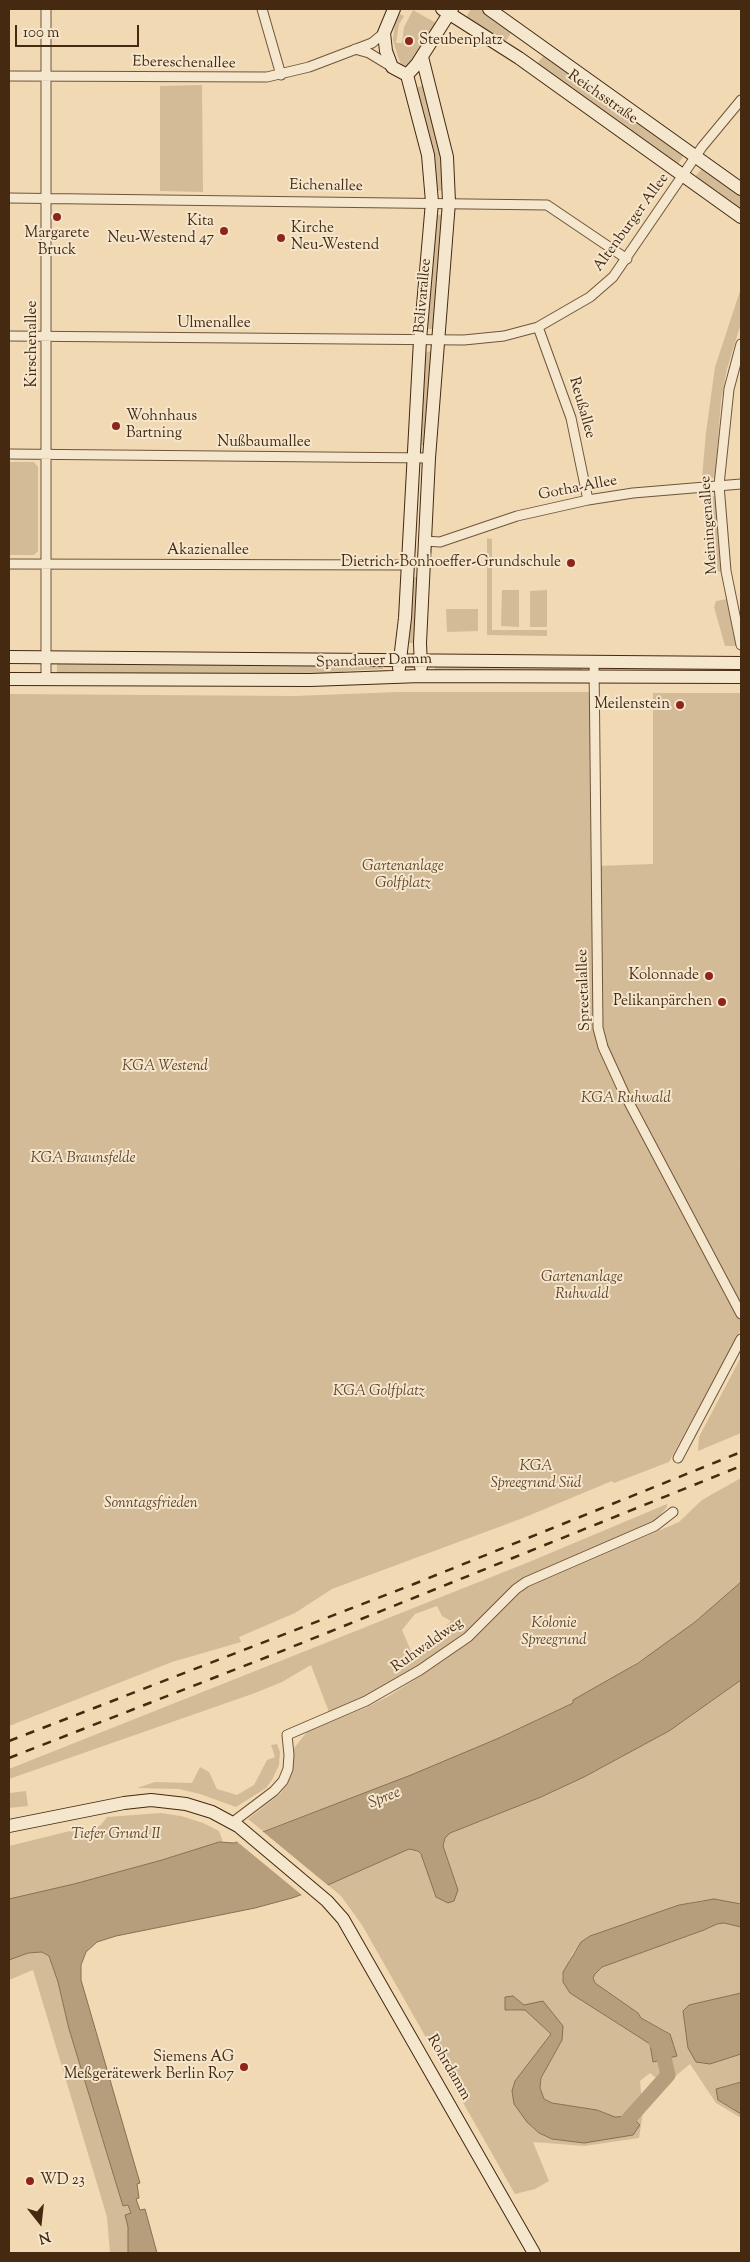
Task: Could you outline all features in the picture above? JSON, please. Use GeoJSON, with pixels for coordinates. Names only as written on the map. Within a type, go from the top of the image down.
{"type":"FeatureCollection","features":[{"type":"Feature","properties":{"kind":"main road"},"geometry":{"type":"LineString","coordinates":[[394,9],[384,33],[386,52],[392,67],[407,75],[413,71],[448,10]]}},
{"type":"Feature","properties":{"kind":"main road","name":"Reichsstraße"},"geometry":{"type":"LineString","coordinates":[[489,9],[741,189]]}},
{"type":"Feature","properties":{"kind":"main road","name":"Reichsstraße"},"geometry":{"type":"LineString","coordinates":[[448,10],[519,58],[741,217]]}},
{"type":"Feature","properties":{"kind":"main road","name":"Bolivarallee"},"geometry":{"type":"LineString","coordinates":[[421,676],[423,566],[429,458],[449,202],[447,157],[422,56]]}},
{"type":"Feature","properties":{"kind":"main road","name":"Bolivarallee"},"geometry":{"type":"LineString","coordinates":[[399,676],[405,618],[406,566],[420,340],[432,202],[428,155],[407,75]]}},
{"type":"Feature","properties":{"kind":"main road"},"geometry":{"type":"LineString","coordinates":[[408,540],[425,541]]}},
{"type":"Feature","properties":{"kind":"main road"},"geometry":{"type":"LineString","coordinates":[[406,566],[423,566]]}},
{"type":"Feature","properties":{"kind":"main road","name":"Spandauer Damm"},"geometry":{"type":"LineString","coordinates":[[9,657],[741,663]]}},
{"type":"Feature","properties":{"kind":"main road","name":"Spandauer Damm"},"geometry":{"type":"LineString","coordinates":[[9,679],[310,680],[399,676],[741,677]]}},
{"type":"Feature","properties":{"kind":"main road","name":"Rohrdamm"},"geometry":{"type":"LineString","coordinates":[[9,1826],[124,1803],[151,1800],[186,1804],[212,1812],[236,1824],[327,1902],[352,1934],[534,2253]]}},
{"type":"Feature","properties":{"kind":"street","name":"Kirschenallee"},"geometry":{"type":"LineString","coordinates":[[46,9],[46,679]]}},
{"type":"Feature","properties":{"kind":"street"},"geometry":{"type":"LineString","coordinates":[[262,9],[281,75]]}},
{"type":"Feature","properties":{"kind":"street","name":"Ebereschenallee"},"geometry":{"type":"LineString","coordinates":[[9,76],[245,78],[281,75],[309,67],[372,43],[384,33]]}},
{"type":"Feature","properties":{"kind":"street"},"geometry":{"type":"LineString","coordinates":[[354,49],[369,53],[392,67]]}},
{"type":"Feature","properties":{"kind":"street","name":"Altenburger Allee"},"geometry":{"type":"LineString","coordinates":[[437,339],[490,338],[538,326],[590,297],[612,277],[627,259],[683,175],[723,120],[741,100]]}},
{"type":"Feature","properties":{"kind":"street","name":"Eichenallee"},"geometry":{"type":"LineString","coordinates":[[9,198],[449,202],[547,205],[627,259]]}},
{"type":"Feature","properties":{"kind":"street","name":"Reußallee"},"geometry":{"type":"LineString","coordinates":[[538,326],[571,418],[588,500]]}},
{"type":"Feature","properties":{"kind":"street","name":"Ulmenallee"},"geometry":{"type":"LineString","coordinates":[[9,336],[437,339]]}},
{"type":"Feature","properties":{"kind":"street","name":"Meiningenallee"},"geometry":{"type":"LineString","coordinates":[[741,344],[730,389],[719,485],[726,571],[741,645]]}},
{"type":"Feature","properties":{"kind":"street","name":"Nußbaumallee"},"geometry":{"type":"LineString","coordinates":[[9,454],[429,458]]}},
{"type":"Feature","properties":{"kind":"street","name":"Gotha-Allee"},"geometry":{"type":"LineString","coordinates":[[425,541],[440,542],[517,516],[588,500],[633,493],[741,484]]}},
{"type":"Feature","properties":{"kind":"street","name":"Akazienallee"},"geometry":{"type":"LineString","coordinates":[[9,564],[406,566]]}},
{"type":"Feature","properties":{"kind":"street","name":"Spreetalallee"},"geometry":{"type":"LineString","coordinates":[[594,662],[598,1028],[603,1047],[625,1095],[741,1314]]}},
{"type":"Feature","properties":{"kind":"street"},"geometry":{"type":"LineString","coordinates":[[678,1458],[741,1339]]}},
{"type":"Feature","properties":{"kind":"street","name":"Ruhwaldweg"},"geometry":{"type":"LineString","coordinates":[[236,1824],[283,1781],[288,1769],[287,1735],[366,1701],[420,1670],[468,1636],[516,1589],[526,1582],[654,1526],[673,1512]]}},
{"type":"Feature","properties":{"kind":"green space"},"geometry":{"type":"Polygon","coordinates":[[[471,9],[483,9],[513,30],[504,44],[465,19],[471,9]]]}},
{"type":"Feature","properties":{"kind":"green space","name":"Steubenplatz"},"geometry":{"type":"Polygon","coordinates":[[[413,10],[436,23],[409,66],[406,66],[401,64],[393,40],[395,23],[400,14],[404,16],[399,24],[396,43],[402,43],[404,27],[413,10]]]}},
{"type":"Feature","properties":{"kind":"green space"},"geometry":{"type":"Polygon","coordinates":[[[546,53],[686,152],[676,167],[535,66],[546,53]]]}},
{"type":"Feature","properties":{"kind":"green space"},"geometry":{"type":"Polygon","coordinates":[[[202,85],[203,192],[160,191],[160,86],[202,85]]]}},
{"type":"Feature","properties":{"kind":"green space"},"geometry":{"type":"Polygon","coordinates":[[[425,85],[440,142],[446,190],[435,191],[415,88],[425,85]]]}},
{"type":"Feature","properties":{"kind":"green space"},"geometry":{"type":"Polygon","coordinates":[[[704,166],[741,192],[741,213],[693,179],[704,166]]]}},
{"type":"Feature","properties":{"kind":"green space"},"geometry":{"type":"Polygon","coordinates":[[[434,215],[445,215],[434,329],[424,329],[434,215]]]}},
{"type":"Feature","properties":{"kind":"green space"},"geometry":{"type":"Polygon","coordinates":[[[741,288],[741,323],[727,369],[721,401],[715,477],[704,478],[702,477],[706,433],[715,367],[741,288]]]}},
{"type":"Feature","properties":{"kind":"green space"},"geometry":{"type":"Polygon","coordinates":[[[422,351],[433,352],[427,445],[417,445],[422,351]]]}},
{"type":"Feature","properties":{"kind":"green space"},"geometry":{"type":"Polygon","coordinates":[[[9,462],[34,462],[38,467],[38,551],[34,555],[9,555],[9,462]]]}},
{"type":"Feature","properties":{"kind":"green space"},"geometry":{"type":"Polygon","coordinates":[[[715,496],[722,571],[709,574],[703,497],[715,496]]]}},
{"type":"Feature","properties":{"kind":"green space"},"geometry":{"type":"Polygon","coordinates":[[[487,538],[492,539],[492,630],[547,630],[547,636],[487,635],[487,538]]]}},
{"type":"Feature","properties":{"kind":"green space"},"geometry":{"type":"Polygon","coordinates":[[[410,577],[420,577],[416,643],[406,643],[410,577]]]}},
{"type":"Feature","properties":{"kind":"green space"},"geometry":{"type":"Polygon","coordinates":[[[502,590],[519,590],[519,627],[501,626],[502,590]]]}},
{"type":"Feature","properties":{"kind":"green space"},"geometry":{"type":"Polygon","coordinates":[[[547,590],[547,627],[530,627],[530,591],[547,590]]]}},
{"type":"Feature","properties":{"kind":"green space"},"geometry":{"type":"Polygon","coordinates":[[[727,599],[738,646],[725,646],[714,607],[716,601],[727,599]]]}},
{"type":"Feature","properties":{"kind":"green space"},"geometry":{"type":"Polygon","coordinates":[[[446,609],[478,609],[478,631],[447,632],[446,609]]]}},
{"type":"Feature","properties":{"kind":"green space"},"geometry":{"type":"Polygon","coordinates":[[[57,662],[383,664],[383,669],[346,671],[327,676],[57,675],[57,662]]]}},
{"type":"Feature","properties":{"kind":"green space"},"geometry":{"type":"Polygon","coordinates":[[[435,665],[582,666],[582,672],[435,671],[435,665]]]}},
{"type":"Feature","properties":{"kind":"green space"},"geometry":{"type":"Polygon","coordinates":[[[399,692],[594,692],[597,866],[653,864],[653,693],[741,693],[741,1169],[738,1165],[741,1170],[741,1329],[669,1462],[614,1483],[612,1481],[523,1518],[332,1589],[295,1613],[239,1637],[241,1642],[172,1662],[9,1726],[9,694],[295,696],[399,692]]]}},
{"type":"Feature","properties":{"kind":"green space"},"geometry":{"type":"Polygon","coordinates":[[[741,1357],[741,1433],[698,1451],[699,1437],[741,1357]]]}},
{"type":"Feature","properties":{"kind":"green space","name":"Kolonie Spreegrund"},"geometry":{"type":"Polygon","coordinates":[[[741,1478],[741,1582],[695,1622],[660,1648],[574,1702],[499,1738],[412,1775],[263,1831],[248,1819],[280,1794],[287,1785],[293,1770],[294,1748],[307,1732],[389,1696],[425,1673],[474,1639],[524,1589],[679,1522],[702,1500],[741,1478]]]}},
{"type":"Feature","properties":{"kind":"green space"},"geometry":{"type":"Polygon","coordinates":[[[667,1504],[667,1507],[655,1521],[522,1580],[510,1588],[472,1627],[449,1645],[387,1686],[329,1712],[311,1665],[282,1682],[255,1693],[9,1779],[9,1769],[529,1562],[667,1504]],[[437,1606],[415,1614],[402,1630],[414,1658],[451,1621],[442,1616],[437,1606]]]}},
{"type":"Feature","properties":{"kind":"green space"},"geometry":{"type":"Polygon","coordinates":[[[741,1680],[741,1904],[704,1900],[679,1905],[590,1936],[581,1942],[572,1954],[562,1977],[570,1993],[650,2044],[653,2061],[676,2056],[670,2033],[641,2018],[638,2013],[595,1983],[593,1978],[595,1974],[602,1967],[717,1924],[724,1923],[741,1927],[741,1993],[689,2005],[710,2064],[741,2054],[741,2082],[724,2086],[718,2100],[741,2114],[741,2118],[716,2103],[690,2064],[665,2085],[650,2073],[640,2081],[643,2112],[639,2138],[584,2146],[533,2142],[549,2181],[535,2189],[515,2194],[362,1925],[341,1896],[328,1885],[409,1849],[418,1851],[423,1858],[458,1890],[443,1846],[445,1838],[450,1833],[541,1797],[584,1777],[669,1731],[741,1680]],[[513,1996],[509,2011],[525,2010],[551,2034],[515,2081],[539,2133],[552,2139],[584,2143],[629,2116],[615,2117],[597,2110],[552,2103],[544,2099],[540,2088],[541,2078],[562,2040],[513,1996]]]}},
{"type":"Feature","properties":{"kind":"green space"},"geometry":{"type":"Polygon","coordinates":[[[277,1744],[280,1752],[279,1765],[272,1780],[266,1788],[236,1807],[200,1794],[179,1789],[137,1788],[155,1782],[192,1783],[200,1767],[209,1772],[217,1789],[237,1795],[254,1785],[267,1760],[275,1757],[271,1745],[277,1744]]]}},
{"type":"Feature","properties":{"kind":"green space"},"geometry":{"type":"Polygon","coordinates":[[[9,1789],[10,1793],[26,1791],[28,1806],[9,1808],[9,1789]]]}},
{"type":"Feature","properties":{"kind":"green space","name":"Tiefer Grund II"},"geometry":{"type":"Polygon","coordinates":[[[161,1813],[181,1816],[203,1823],[219,1831],[223,1842],[234,1843],[219,1842],[74,1884],[9,1899],[9,1846],[70,1831],[90,1831],[101,1825],[107,1817],[161,1813]]]}},
{"type":"Feature","properties":{"kind":"green space"},"geometry":{"type":"Polygon","coordinates":[[[42,1952],[49,1956],[58,1982],[69,2029],[123,2206],[128,2204],[131,2213],[126,2215],[128,2253],[110,2253],[107,2217],[33,1970],[9,1980],[9,1960],[28,1953],[42,1952]]]}},
{"type":"Feature","properties":{"kind":"water","name":"Spree"},"geometry":{"type":"Polygon","coordinates":[[[741,1582],[741,1680],[669,1731],[584,1777],[541,1797],[450,1833],[445,1838],[443,1846],[458,1890],[454,1901],[448,1903],[436,1897],[421,1854],[418,1851],[409,1849],[328,1885],[292,1898],[255,1908],[116,1936],[97,1942],[86,1952],[81,1965],[81,1980],[140,2183],[137,2184],[139,2198],[136,2199],[140,2210],[145,2209],[157,2253],[128,2253],[128,2227],[125,2215],[131,2213],[128,2205],[123,2206],[69,2029],[58,1982],[49,1956],[42,1952],[28,1953],[9,1960],[9,1899],[74,1884],[219,1842],[234,1843],[411,1775],[499,1738],[573,1703],[573,1700],[638,1663],[695,1622],[741,1582]]]}},
{"type":"Feature","properties":{"kind":"water"},"geometry":{"type":"Polygon","coordinates":[[[714,1899],[741,1904],[741,1927],[724,1923],[717,1924],[602,1967],[593,1978],[595,1983],[638,2013],[641,2018],[670,2034],[677,2056],[653,2062],[650,2044],[570,1993],[563,1982],[563,1972],[581,1942],[590,1936],[679,1905],[714,1899]]]}},
{"type":"Feature","properties":{"kind":"water"},"geometry":{"type":"Polygon","coordinates":[[[741,1993],[741,2054],[710,2064],[696,2062],[688,2048],[683,2011],[689,2005],[741,1993]]]}},
{"type":"Feature","properties":{"kind":"water"},"geometry":{"type":"Polygon","coordinates":[[[513,1996],[524,2005],[543,2001],[563,2026],[562,2040],[541,2078],[540,2088],[544,2099],[552,2103],[597,2110],[615,2117],[629,2116],[637,2108],[641,2111],[635,2120],[640,2125],[633,2135],[584,2143],[552,2139],[539,2133],[527,2122],[514,2104],[512,2091],[515,2081],[551,2034],[525,2010],[505,2010],[505,1997],[513,1996]]]}},
{"type":"Feature","properties":{"kind":"water"},"geometry":{"type":"Polygon","coordinates":[[[741,2082],[741,2114],[718,2100],[716,2089],[741,2082]]]}},
{"type":"Feature","properties":{"kind":"pier"},"geometry":{"type":"Polygon","coordinates":[[[261,1830],[330,1887],[303,1896],[235,1840],[261,1830]]]}},
{"type":"Feature","properties":{"kind":"waterway"},"geometry":{"type":"LineString","coordinates":[[626,2122],[668,2075],[662,2049],[656,2042]]}},
{"type":"Feature","properties":{"kind":"railway"},"geometry":{"type":"LineString","coordinates":[[9,1741],[414,1584],[741,1452]]}},
{"type":"Feature","properties":{"kind":"railway"},"geometry":{"type":"LineString","coordinates":[[9,1758],[267,1657],[741,1466]]}},
{"type":"Feature","properties":{"kind":"place","name":"Steubenplatz"},"geometry":{"type":"Point","coordinates":[409,41]}},
{"type":"Feature","properties":{"kind":"place","name":"Margarete Bruck"},"geometry":{"type":"Point","coordinates":[57,217]}},
{"type":"Feature","properties":{"kind":"place","name":"Kita Neu-Westend 47"},"geometry":{"type":"Point","coordinates":[224,231]}},
{"type":"Feature","properties":{"kind":"place","name":"Kirche Neu-Westend"},"geometry":{"type":"Point","coordinates":[281,238]}},
{"type":"Feature","properties":{"kind":"place","name":"Wohnhaus Bartning"},"geometry":{"type":"Point","coordinates":[116,426]}},
{"type":"Feature","properties":{"kind":"place","name":"Dietrich-Bonhoeffer-Grundschule"},"geometry":{"type":"Point","coordinates":[571,563]}},
{"type":"Feature","properties":{"kind":"place","name":"Meilenstein"},"geometry":{"type":"Point","coordinates":[680,705]}},
{"type":"Feature","properties":{"kind":"place","name":"Kolonnade"},"geometry":{"type":"Point","coordinates":[709,976]}},
{"type":"Feature","properties":{"kind":"place","name":"Pelikanpärchen"},"geometry":{"type":"Point","coordinates":[722,1002]}},
{"type":"Feature","properties":{"kind":"place","name":"Siemens AG Meßgerätewerk Berlin Ro7"},"geometry":{"type":"Point","coordinates":[244,2067]}},
{"type":"Feature","properties":{"kind":"place","name":"WD 23"},"geometry":{"type":"Point","coordinates":[30,2181]}},
{"type":"Feature","properties":{"kind":"park label","name":"Gartenanlage Golfplatz"},"geometry":{"type":"Point","coordinates":[403,876]}},
{"type":"Feature","properties":{"kind":"park label","name":"KGA Westend"},"geometry":{"type":"Point","coordinates":[165,1067]}},
{"type":"Feature","properties":{"kind":"park label","name":"KGA Ruhwald"},"geometry":{"type":"Point","coordinates":[626,1099]}},
{"type":"Feature","properties":{"kind":"park label","name":"KGA Braunsfelde"},"geometry":{"type":"Point","coordinates":[83,1159]}},
{"type":"Feature","properties":{"kind":"park label","name":"Gartenanlage Ruhwald"},"geometry":{"type":"Point","coordinates":[582,1286]}},
{"type":"Feature","properties":{"kind":"park label","name":"KGA Golfplatz"},"geometry":{"type":"Point","coordinates":[379,1392]}},
{"type":"Feature","properties":{"kind":"park label","name":"KGA Spreegrund Süd"},"geometry":{"type":"Point","coordinates":[536,1476]}},
{"type":"Feature","properties":{"kind":"park label","name":"Sonntagsfrieden"},"geometry":{"type":"Point","coordinates":[151,1504]}}]}
